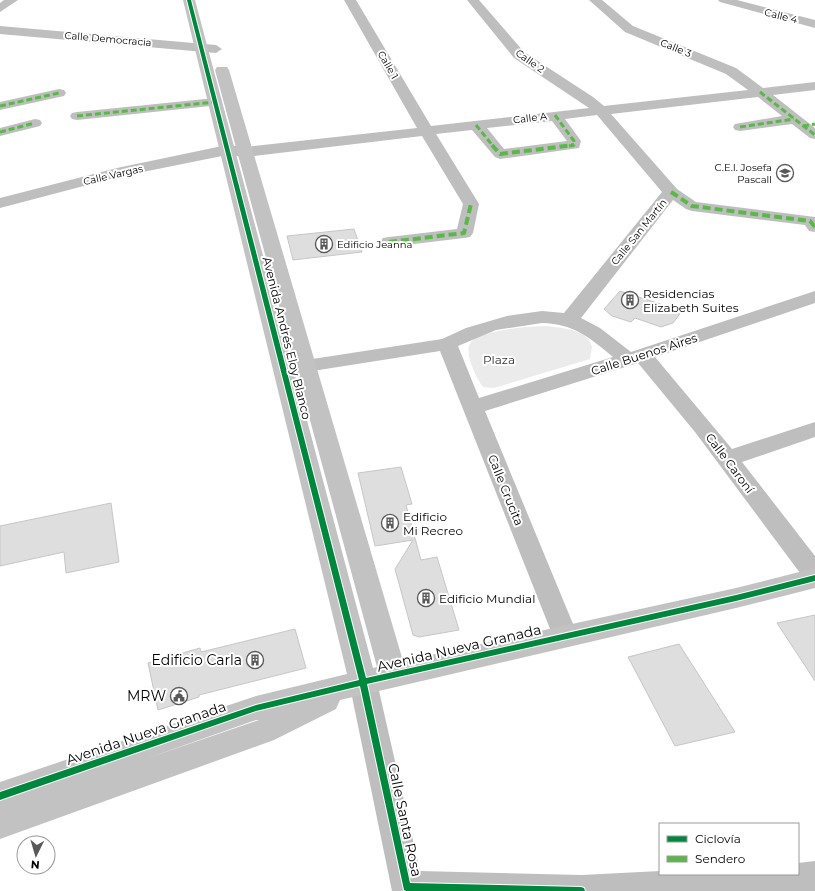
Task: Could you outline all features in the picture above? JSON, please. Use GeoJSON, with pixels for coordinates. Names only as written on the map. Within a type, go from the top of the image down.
{"type":"FeatureCollection","features":[{"type":"Feature","properties":{"kind":"street"},"geometry":{"type":"LineString","coordinates":[[0,8],[12,0]]}},
{"type":"Feature","properties":{"kind":"street","name":"Avenida Andrés Eloy Blanco"},"geometry":{"type":"LineString","coordinates":[[189,0],[208,48],[236,151],[363,682]]}},
{"type":"Feature","properties":{"kind":"street","name":"Avenida Andrés Eloy Blanco"},"geometry":{"type":"LineString","coordinates":[[202,0],[215,102],[236,151],[306,366],[393,675]]}},
{"type":"Feature","properties":{"kind":"street","name":"Calle 1"},"geometry":{"type":"LineString","coordinates":[[350,0],[471,204],[464,234],[389,242]]}},
{"type":"Feature","properties":{"kind":"street","name":"Calle 2"},"geometry":{"type":"LineString","coordinates":[[473,0],[519,55],[581,95],[600,110]]}},
{"type":"Feature","properties":{"kind":"street","name":"Calle 3"},"geometry":{"type":"LineString","coordinates":[[595,0],[629,29],[726,69],[804,123],[815,135]]}},
{"type":"Feature","properties":{"kind":"street","name":"Calle 4"},"geometry":{"type":"LineString","coordinates":[[724,0],[815,24]]}},
{"type":"Feature","properties":{"kind":"street","name":"Calle Democracia"},"geometry":{"type":"LineString","coordinates":[[0,30],[208,48]]}},
{"type":"Feature","properties":{"kind":"street","name":"Calle A"},"geometry":{"type":"LineString","coordinates":[[236,151],[815,86]]}},
{"type":"Feature","properties":{"kind":"street"},"geometry":{"type":"LineString","coordinates":[[0,106],[59,93]]}},
{"type":"Feature","properties":{"kind":"street"},"geometry":{"type":"LineString","coordinates":[[77,116],[215,102]]}},
{"type":"Feature","properties":{"kind":"street","name":"Calle San Martín"},"geometry":{"type":"LineString","coordinates":[[569,320],[671,192],[600,110]]}},
{"type":"Feature","properties":{"kind":"street"},"geometry":{"type":"LineString","coordinates":[[476,125],[500,154],[574,145],[574,141],[554,115]]}},
{"type":"Feature","properties":{"kind":"street"},"geometry":{"type":"LineString","coordinates":[[0,132],[35,123]]}},
{"type":"Feature","properties":{"kind":"street"},"geometry":{"type":"LineString","coordinates":[[740,127],[804,123]]}},
{"type":"Feature","properties":{"kind":"street","name":"Calle Vargas"},"geometry":{"type":"LineString","coordinates":[[0,203],[117,173],[236,151]]}},
{"type":"Feature","properties":{"kind":"street"},"geometry":{"type":"LineString","coordinates":[[671,192],[692,206],[810,221],[815,227]]}},
{"type":"Feature","properties":{"kind":"street","name":"Calle Buenos Aires"},"geometry":{"type":"LineString","coordinates":[[472,408],[635,357],[815,297]]}},
{"type":"Feature","properties":{"kind":"street"},"geometry":{"type":"LineString","coordinates":[[306,366],[447,344],[471,331],[494,325],[545,317],[569,320],[588,328],[635,357]]}},
{"type":"Feature","properties":{"kind":"street","name":"Calle Crucita"},"geometry":{"type":"LineString","coordinates":[[447,344],[565,636]]}},
{"type":"Feature","properties":{"kind":"street","name":"Calle Caroní"},"geometry":{"type":"LineString","coordinates":[[635,357],[663,378],[728,459],[815,574]]}},
{"type":"Feature","properties":{"kind":"street"},"geometry":{"type":"LineString","coordinates":[[728,459],[815,429]]}},
{"type":"Feature","properties":{"kind":"street","name":"Avenida Nueva Granada"},"geometry":{"type":"LineString","coordinates":[[0,796],[256,708],[393,675],[736,598],[815,578]]}},
{"type":"Feature","properties":{"kind":"street","name":"Avenida Nueva Granada"},"geometry":{"type":"LineString","coordinates":[[0,824],[264,731],[363,682]]}},
{"type":"Feature","properties":{"kind":"street","name":"Calle Santa Rosa"},"geometry":{"type":"LineString","coordinates":[[363,682],[407,887],[583,891],[738,884],[815,877]]}},
{"type":"Feature","properties":{"kind":"green space","name":"Plaza"},"geometry":{"type":"Polygon","coordinates":[[[546,326],[574,330],[585,336],[590,341],[592,347],[590,359],[494,388],[483,387],[469,358],[469,346],[471,342],[485,334],[518,328],[546,326]]]}},
{"type":"Feature","properties":{"kind":"building","name":"Edificio Jeanna"},"geometry":{"type":"Polygon","coordinates":[[[354,229],[362,252],[293,260],[287,236],[354,229]]]}},
{"type":"Feature","properties":{"kind":"building","name":"Residencias Elizabeth Suites"},"geometry":{"type":"Polygon","coordinates":[[[620,291],[682,311],[673,323],[661,327],[635,318],[631,322],[612,316],[604,309],[620,291]]]}},
{"type":"Feature","properties":{"kind":"building"},"geometry":{"type":"Polygon","coordinates":[[[401,467],[412,504],[406,505],[421,560],[437,557],[459,630],[419,637],[413,635],[395,569],[413,540],[375,546],[358,473],[401,467]]]}},
{"type":"Feature","properties":{"kind":"building"},"geometry":{"type":"Polygon","coordinates":[[[111,503],[119,562],[66,573],[64,552],[0,566],[0,526],[111,503]]]}},
{"type":"Feature","properties":{"kind":"building"},"geometry":{"type":"Polygon","coordinates":[[[815,615],[815,681],[777,623],[815,615]]]}},
{"type":"Feature","properties":{"kind":"building"},"geometry":{"type":"Polygon","coordinates":[[[295,629],[306,668],[199,695],[199,697],[158,710],[148,663],[200,648],[201,652],[295,629]]]}},
{"type":"Feature","properties":{"kind":"building"},"geometry":{"type":"Polygon","coordinates":[[[679,644],[735,732],[675,746],[628,657],[679,644]]]}},
{"type":"Feature","properties":{"kind":"marked path"},"geometry":{"type":"LineString","coordinates":[[760,92],[815,135]]}},
{"type":"Feature","properties":{"kind":"marked path"},"geometry":{"type":"LineString","coordinates":[[0,106],[59,93]]}},
{"type":"Feature","properties":{"kind":"marked path"},"geometry":{"type":"LineString","coordinates":[[77,116],[215,102]]}},
{"type":"Feature","properties":{"kind":"marked path"},"geometry":{"type":"LineString","coordinates":[[476,125],[500,154],[574,145],[574,141],[555,115]]}},
{"type":"Feature","properties":{"kind":"marked path"},"geometry":{"type":"LineString","coordinates":[[740,127],[794,119]]}},
{"type":"Feature","properties":{"kind":"marked path"},"geometry":{"type":"LineString","coordinates":[[0,132],[35,123]]}},
{"type":"Feature","properties":{"kind":"marked path"},"geometry":{"type":"LineString","coordinates":[[803,126],[815,124]]}},
{"type":"Feature","properties":{"kind":"marked path"},"geometry":{"type":"LineString","coordinates":[[671,192],[692,206],[810,221],[815,227]]}},
{"type":"Feature","properties":{"kind":"marked path"},"geometry":{"type":"LineString","coordinates":[[389,242],[464,233],[471,204]]}},
{"type":"Feature","properties":{"kind":"cycle path"},"geometry":{"type":"LineString","coordinates":[[189,0],[363,682],[407,887],[581,891]]}},
{"type":"Feature","properties":{"kind":"cycle path"},"geometry":{"type":"LineString","coordinates":[[0,796],[256,708],[363,682],[736,598],[815,578]]}},
{"type":"Feature","properties":{"kind":"place","name":"C.E.I. Josefa Pascall"},"geometry":{"type":"Point","coordinates":[785,173]}},
{"type":"Feature","properties":{"kind":"place","name":"Edificio Jeanna"},"geometry":{"type":"Point","coordinates":[324,244]}},
{"type":"Feature","properties":{"kind":"place","name":"Residencias Elizabeth Suites"},"geometry":{"type":"Point","coordinates":[630,300]}},
{"type":"Feature","properties":{"kind":"place","name":"Edificio Mi Recreo"},"geometry":{"type":"Point","coordinates":[390,523]}},
{"type":"Feature","properties":{"kind":"place","name":"Edificio Mundial"},"geometry":{"type":"Point","coordinates":[426,598]}},
{"type":"Feature","properties":{"kind":"place","name":"Edificio Carla"},"geometry":{"type":"Point","coordinates":[255,660]}},
{"type":"Feature","properties":{"kind":"place","name":"MRW"},"geometry":{"type":"Point","coordinates":[179,696]}}]}
